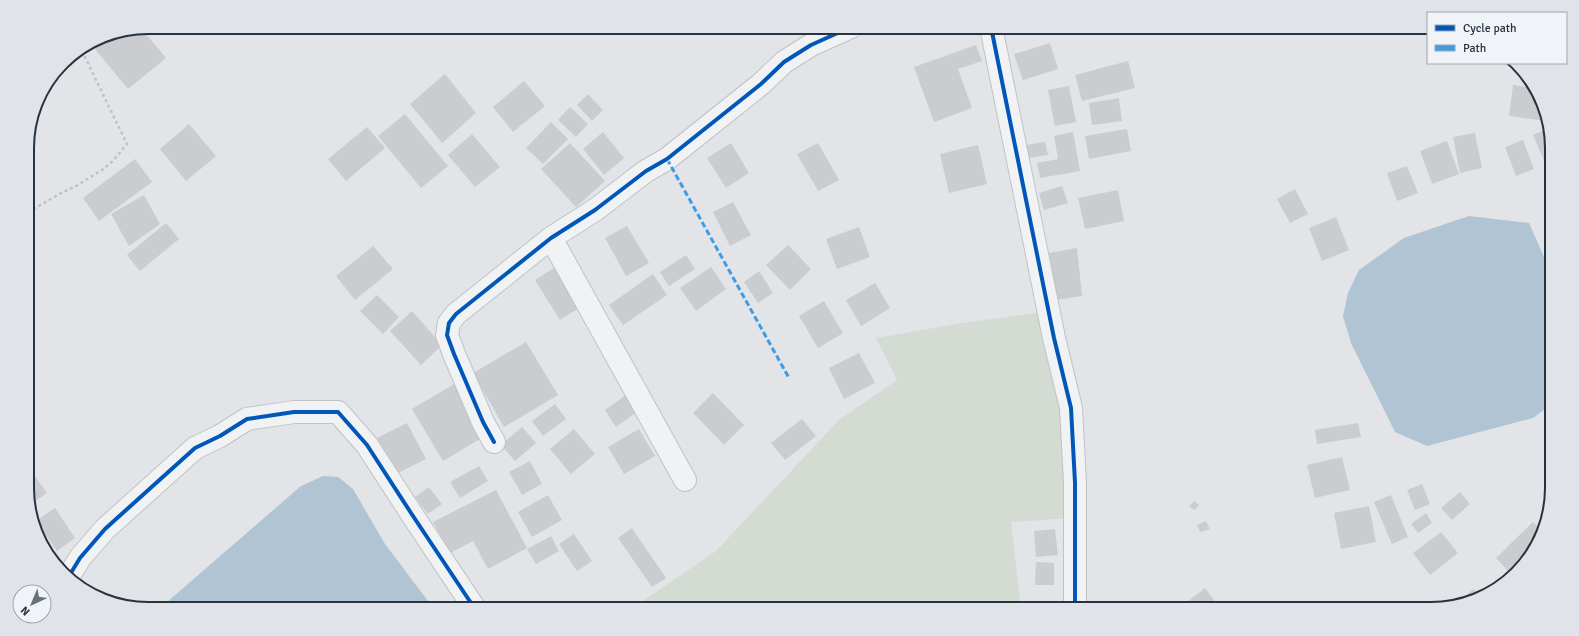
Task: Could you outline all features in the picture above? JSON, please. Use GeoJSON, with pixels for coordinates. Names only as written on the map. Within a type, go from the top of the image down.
{"type":"FeatureCollection","features":[{"type":"Feature","properties":{"kind":"street"},"geometry":{"type":"LineString","coordinates":[[494,442],[483,422],[454,354],[447,335],[449,322],[456,314],[551,238],[594,210],[646,171],[667,159],[762,84],[784,62],[811,45],[835,34]]}},
{"type":"Feature","properties":{"kind":"street"},"geometry":{"type":"LineString","coordinates":[[992,34],[1054,338],[1071,408],[1075,483],[1075,602]]}},
{"type":"Feature","properties":{"kind":"street"},"geometry":{"type":"LineString","coordinates":[[551,238],[685,480]]}},
{"type":"Feature","properties":{"kind":"street"},"geometry":{"type":"LineString","coordinates":[[71,572],[80,558],[105,529],[195,448],[220,436],[247,419],[294,412],[338,412],[367,445],[470,602]]}},
{"type":"Feature","properties":{"kind":"path"},"geometry":{"type":"LineString","coordinates":[[34,208],[102,170],[113,161],[127,144],[83,54]]}},
{"type":"Feature","properties":{"kind":"shaded area"},"geometry":{"type":"Polygon","coordinates":[[[1044,312],[1060,404],[1071,518],[1011,522],[1020,602],[641,602],[716,551],[839,420],[897,380],[876,338],[963,323],[1044,312]]]}},
{"type":"Feature","properties":{"kind":"water"},"geometry":{"type":"Polygon","coordinates":[[[1469,216],[1529,223],[1545,259],[1545,409],[1533,418],[1427,446],[1395,432],[1351,343],[1343,316],[1348,293],[1359,270],[1404,238],[1469,216]]]}},
{"type":"Feature","properties":{"kind":"water"},"geometry":{"type":"Polygon","coordinates":[[[323,476],[338,477],[353,489],[385,544],[429,602],[167,602],[301,486],[323,476]]]}},
{"type":"Feature","properties":{"kind":"building"},"geometry":{"type":"Polygon","coordinates":[[[146,34],[166,58],[128,89],[94,48],[125,36],[146,34]]]}},
{"type":"Feature","properties":{"kind":"building"},"geometry":{"type":"Polygon","coordinates":[[[1050,43],[1058,69],[1023,80],[1014,54],[1050,43]]]}},
{"type":"Feature","properties":{"kind":"building"},"geometry":{"type":"Polygon","coordinates":[[[976,45],[982,61],[958,69],[972,108],[934,122],[914,67],[976,45]]]}},
{"type":"Feature","properties":{"kind":"building"},"geometry":{"type":"Polygon","coordinates":[[[1128,61],[1135,88],[1082,101],[1075,75],[1128,61]]]}},
{"type":"Feature","properties":{"kind":"building"},"geometry":{"type":"Polygon","coordinates":[[[445,74],[476,113],[442,143],[410,104],[445,74]]]}},
{"type":"Feature","properties":{"kind":"building"},"geometry":{"type":"Polygon","coordinates":[[[524,81],[545,106],[513,132],[493,107],[524,81]]]}},
{"type":"Feature","properties":{"kind":"building"},"geometry":{"type":"Polygon","coordinates":[[[1513,85],[1528,87],[1536,104],[1541,120],[1509,116],[1513,85]]]}},
{"type":"Feature","properties":{"kind":"building"},"geometry":{"type":"Polygon","coordinates":[[[1069,86],[1076,122],[1055,126],[1048,90],[1069,86]]]}},
{"type":"Feature","properties":{"kind":"building"},"geometry":{"type":"Polygon","coordinates":[[[588,94],[603,110],[592,121],[577,105],[588,94]]]}},
{"type":"Feature","properties":{"kind":"building"},"geometry":{"type":"Polygon","coordinates":[[[1119,98],[1122,121],[1092,125],[1089,103],[1119,98]]]}},
{"type":"Feature","properties":{"kind":"building"},"geometry":{"type":"Polygon","coordinates":[[[570,107],[588,124],[576,137],[558,120],[570,107]]]}},
{"type":"Feature","properties":{"kind":"building"},"geometry":{"type":"Polygon","coordinates":[[[405,114],[448,166],[421,188],[378,136],[405,114]]]}},
{"type":"Feature","properties":{"kind":"building"},"geometry":{"type":"Polygon","coordinates":[[[551,122],[568,139],[543,164],[526,148],[551,122]]]}},
{"type":"Feature","properties":{"kind":"building"},"geometry":{"type":"Polygon","coordinates":[[[189,124],[216,156],[186,181],[160,149],[189,124]]]}},
{"type":"Feature","properties":{"kind":"building"},"geometry":{"type":"Polygon","coordinates":[[[367,127],[385,148],[346,181],[328,159],[367,127]]]}},
{"type":"Feature","properties":{"kind":"building"},"geometry":{"type":"Polygon","coordinates":[[[1127,129],[1131,151],[1089,159],[1085,136],[1127,129]]]}},
{"type":"Feature","properties":{"kind":"building"},"geometry":{"type":"Polygon","coordinates":[[[1543,130],[1545,163],[1533,135],[1543,130]]]}},
{"type":"Feature","properties":{"kind":"building"},"geometry":{"type":"Polygon","coordinates":[[[603,132],[624,158],[604,175],[583,149],[603,132]]]}},
{"type":"Feature","properties":{"kind":"building"},"geometry":{"type":"Polygon","coordinates":[[[1073,132],[1080,171],[1040,178],[1037,163],[1058,159],[1054,136],[1073,132]]]}},
{"type":"Feature","properties":{"kind":"building"},"geometry":{"type":"Polygon","coordinates":[[[1475,133],[1482,168],[1460,173],[1453,137],[1475,133]]]}},
{"type":"Feature","properties":{"kind":"building"},"geometry":{"type":"Polygon","coordinates":[[[472,134],[500,167],[475,187],[448,155],[472,134]]]}},
{"type":"Feature","properties":{"kind":"building"},"geometry":{"type":"Polygon","coordinates":[[[1523,140],[1534,169],[1516,176],[1505,147],[1523,140]]]}},
{"type":"Feature","properties":{"kind":"building"},"geometry":{"type":"Polygon","coordinates":[[[1447,141],[1459,174],[1432,184],[1420,151],[1447,141]]]}},
{"type":"Feature","properties":{"kind":"building"},"geometry":{"type":"Polygon","coordinates":[[[1045,142],[1048,155],[1029,158],[1026,145],[1045,142]]]}},
{"type":"Feature","properties":{"kind":"building"},"geometry":{"type":"Polygon","coordinates":[[[570,143],[605,181],[576,207],[541,169],[570,143]]]}},
{"type":"Feature","properties":{"kind":"building"},"geometry":{"type":"Polygon","coordinates":[[[731,143],[749,173],[726,188],[707,158],[731,143]]]}},
{"type":"Feature","properties":{"kind":"building"},"geometry":{"type":"Polygon","coordinates":[[[818,143],[839,180],[818,191],[797,154],[818,143]]]}},
{"type":"Feature","properties":{"kind":"building"},"geometry":{"type":"Polygon","coordinates":[[[978,145],[987,184],[949,193],[940,154],[978,145]]]}},
{"type":"Feature","properties":{"kind":"building"},"geometry":{"type":"Polygon","coordinates":[[[135,159],[152,182],[99,221],[83,198],[135,159]]]}},
{"type":"Feature","properties":{"kind":"building"},"geometry":{"type":"Polygon","coordinates":[[[1407,166],[1418,193],[1397,201],[1387,173],[1407,166]]]}},
{"type":"Feature","properties":{"kind":"building"},"geometry":{"type":"Polygon","coordinates":[[[1062,186],[1068,203],[1044,210],[1039,193],[1062,186]]]}},
{"type":"Feature","properties":{"kind":"building"},"geometry":{"type":"Polygon","coordinates":[[[1295,189],[1308,214],[1290,223],[1277,199],[1295,189]]]}},
{"type":"Feature","properties":{"kind":"building"},"geometry":{"type":"Polygon","coordinates":[[[1118,190],[1124,221],[1085,229],[1078,198],[1118,190]]]}},
{"type":"Feature","properties":{"kind":"building"},"geometry":{"type":"Polygon","coordinates":[[[144,195],[160,224],[129,246],[111,214],[144,195]]]}},
{"type":"Feature","properties":{"kind":"building"},"geometry":{"type":"Polygon","coordinates":[[[733,202],[751,235],[730,246],[713,212],[733,202]]]}},
{"type":"Feature","properties":{"kind":"building"},"geometry":{"type":"Polygon","coordinates":[[[1336,217],[1349,250],[1322,261],[1309,228],[1336,217]]]}},
{"type":"Feature","properties":{"kind":"building"},"geometry":{"type":"Polygon","coordinates":[[[166,223],[179,239],[140,271],[127,255],[166,223]]]}},
{"type":"Feature","properties":{"kind":"building"},"geometry":{"type":"Polygon","coordinates":[[[627,226],[649,263],[626,276],[605,238],[627,226]]]}},
{"type":"Feature","properties":{"kind":"building"},"geometry":{"type":"Polygon","coordinates":[[[859,227],[870,257],[837,269],[826,239],[859,227]]]}},
{"type":"Feature","properties":{"kind":"building"},"geometry":{"type":"Polygon","coordinates":[[[788,245],[811,269],[790,290],[766,265],[788,245]]]}},
{"type":"Feature","properties":{"kind":"building"},"geometry":{"type":"Polygon","coordinates":[[[373,246],[393,269],[355,300],[336,276],[373,246]]]}},
{"type":"Feature","properties":{"kind":"building"},"geometry":{"type":"Polygon","coordinates":[[[1077,248],[1082,296],[1056,300],[1049,253],[1077,248]]]}},
{"type":"Feature","properties":{"kind":"building"},"geometry":{"type":"Polygon","coordinates":[[[686,255],[695,269],[669,286],[660,272],[686,255]]]}},
{"type":"Feature","properties":{"kind":"building"},"geometry":{"type":"Polygon","coordinates":[[[557,266],[582,306],[560,320],[535,280],[557,266]]]}},
{"type":"Feature","properties":{"kind":"building"},"geometry":{"type":"Polygon","coordinates":[[[711,267],[726,289],[696,311],[680,288],[711,267]]]}},
{"type":"Feature","properties":{"kind":"building"},"geometry":{"type":"Polygon","coordinates":[[[759,271],[773,293],[758,303],[744,282],[759,271]]]}},
{"type":"Feature","properties":{"kind":"building"},"geometry":{"type":"Polygon","coordinates":[[[653,274],[667,295],[623,325],[609,305],[653,274]]]}},
{"type":"Feature","properties":{"kind":"building"},"geometry":{"type":"Polygon","coordinates":[[[875,283],[890,308],[861,326],[846,300],[875,283]]]}},
{"type":"Feature","properties":{"kind":"building"},"geometry":{"type":"Polygon","coordinates":[[[377,295],[399,317],[383,334],[360,311],[377,295]]]}},
{"type":"Feature","properties":{"kind":"building"},"geometry":{"type":"Polygon","coordinates":[[[824,301],[843,333],[818,348],[799,316],[824,301]]]}},
{"type":"Feature","properties":{"kind":"building"},"geometry":{"type":"Polygon","coordinates":[[[412,311],[442,345],[421,365],[390,331],[412,311]]]}},
{"type":"Feature","properties":{"kind":"building"},"geometry":{"type":"Polygon","coordinates":[[[526,342],[558,395],[504,427],[473,373],[526,342]]]}},
{"type":"Feature","properties":{"kind":"building"},"geometry":{"type":"Polygon","coordinates":[[[859,353],[875,383],[844,399],[829,368],[859,353]]]}},
{"type":"Feature","properties":{"kind":"building"},"geometry":{"type":"Polygon","coordinates":[[[454,384],[485,436],[443,461],[412,409],[454,384]]]}},
{"type":"Feature","properties":{"kind":"building"},"geometry":{"type":"Polygon","coordinates":[[[629,393],[641,409],[616,427],[605,410],[629,393]]]}},
{"type":"Feature","properties":{"kind":"building"},"geometry":{"type":"Polygon","coordinates":[[[713,393],[744,425],[724,445],[693,413],[713,393]]]}},
{"type":"Feature","properties":{"kind":"building"},"geometry":{"type":"Polygon","coordinates":[[[555,404],[566,419],[543,436],[532,421],[555,404]]]}},
{"type":"Feature","properties":{"kind":"building"},"geometry":{"type":"Polygon","coordinates":[[[802,419],[816,436],[785,460],[771,443],[802,419]]]}},
{"type":"Feature","properties":{"kind":"building"},"geometry":{"type":"Polygon","coordinates":[[[407,423],[426,459],[396,474],[377,438],[407,423]]]}},
{"type":"Feature","properties":{"kind":"building"},"geometry":{"type":"Polygon","coordinates":[[[1358,423],[1361,437],[1317,444],[1315,430],[1358,423]]]}},
{"type":"Feature","properties":{"kind":"building"},"geometry":{"type":"Polygon","coordinates":[[[522,427],[536,443],[515,461],[501,445],[522,427]]]}},
{"type":"Feature","properties":{"kind":"building"},"geometry":{"type":"Polygon","coordinates":[[[574,429],[595,454],[571,474],[550,449],[574,429]]]}},
{"type":"Feature","properties":{"kind":"building"},"geometry":{"type":"Polygon","coordinates":[[[639,429],[655,456],[624,474],[608,447],[639,429]]]}},
{"type":"Feature","properties":{"kind":"building"},"geometry":{"type":"Polygon","coordinates":[[[1342,457],[1350,490],[1315,498],[1307,465],[1342,457]]]}},
{"type":"Feature","properties":{"kind":"building"},"geometry":{"type":"Polygon","coordinates":[[[530,461],[542,484],[522,495],[509,472],[530,461]]]}},
{"type":"Feature","properties":{"kind":"building"},"geometry":{"type":"Polygon","coordinates":[[[479,466],[488,481],[460,498],[450,482],[479,466]]]}},
{"type":"Feature","properties":{"kind":"building"},"geometry":{"type":"Polygon","coordinates":[[[34,475],[47,493],[35,501],[34,475]]]}},
{"type":"Feature","properties":{"kind":"building"},"geometry":{"type":"Polygon","coordinates":[[[1422,484],[1430,504],[1415,510],[1407,490],[1422,484]]]}},
{"type":"Feature","properties":{"kind":"building"},"geometry":{"type":"Polygon","coordinates":[[[429,487],[442,504],[428,514],[415,497],[429,487]]]}},
{"type":"Feature","properties":{"kind":"building"},"geometry":{"type":"Polygon","coordinates":[[[496,490],[527,548],[488,569],[473,541],[450,553],[433,522],[496,490]]]}},
{"type":"Feature","properties":{"kind":"building"},"geometry":{"type":"Polygon","coordinates":[[[1460,492],[1470,504],[1452,520],[1441,508],[1460,492]]]}},
{"type":"Feature","properties":{"kind":"building"},"geometry":{"type":"Polygon","coordinates":[[[548,495],[562,520],[532,537],[518,512],[548,495]]]}},
{"type":"Feature","properties":{"kind":"building"},"geometry":{"type":"Polygon","coordinates":[[[1391,495],[1408,537],[1392,544],[1374,502],[1391,495]]]}},
{"type":"Feature","properties":{"kind":"building"},"geometry":{"type":"Polygon","coordinates":[[[1194,501],[1199,505],[1194,510],[1189,506],[1194,501]]]}},
{"type":"Feature","properties":{"kind":"building"},"geometry":{"type":"Polygon","coordinates":[[[1369,506],[1376,542],[1341,549],[1334,513],[1369,506]]]}},
{"type":"Feature","properties":{"kind":"building"},"geometry":{"type":"Polygon","coordinates":[[[55,508],[75,538],[57,551],[42,529],[38,519],[55,508]]]}},
{"type":"Feature","properties":{"kind":"building"},"geometry":{"type":"Polygon","coordinates":[[[1426,513],[1432,523],[1418,533],[1411,524],[1426,513]]]}},
{"type":"Feature","properties":{"kind":"building"},"geometry":{"type":"Polygon","coordinates":[[[1206,521],[1210,529],[1200,532],[1197,525],[1206,521]]]}},
{"type":"Feature","properties":{"kind":"building"},"geometry":{"type":"Polygon","coordinates":[[[1533,522],[1538,527],[1526,552],[1509,572],[1496,558],[1533,522]]]}},
{"type":"Feature","properties":{"kind":"building"},"geometry":{"type":"Polygon","coordinates":[[[632,528],[666,578],[652,587],[618,538],[632,528]]]}},
{"type":"Feature","properties":{"kind":"building"},"geometry":{"type":"Polygon","coordinates":[[[1055,529],[1058,555],[1036,557],[1034,531],[1055,529]]]}},
{"type":"Feature","properties":{"kind":"building"},"geometry":{"type":"Polygon","coordinates":[[[1441,532],[1458,553],[1430,575],[1413,553],[1441,532]]]}},
{"type":"Feature","properties":{"kind":"building"},"geometry":{"type":"Polygon","coordinates":[[[574,534],[592,561],[577,571],[559,544],[574,534]]]}},
{"type":"Feature","properties":{"kind":"building"},"geometry":{"type":"Polygon","coordinates":[[[551,536],[559,551],[536,564],[527,549],[551,536]]]}},
{"type":"Feature","properties":{"kind":"building"},"geometry":{"type":"Polygon","coordinates":[[[1036,562],[1054,563],[1054,585],[1035,585],[1036,562]]]}},
{"type":"Feature","properties":{"kind":"building"},"geometry":{"type":"Polygon","coordinates":[[[1205,588],[1216,602],[1187,602],[1205,588]]]}},
{"type":"Feature","properties":{"kind":"building"},"geometry":{"type":"Polygon","coordinates":[[[1473,589],[1476,592],[1475,593],[1464,597],[1473,589]]]}},
{"type":"Feature","properties":{"kind":"marked path"},"geometry":{"type":"LineString","coordinates":[[667,159],[789,378]]}},
{"type":"Feature","properties":{"kind":"cycle path"},"geometry":{"type":"LineString","coordinates":[[494,442],[483,422],[447,335],[449,323],[456,314],[551,238],[595,210],[646,171],[667,159],[761,84],[784,62],[811,45],[835,34]]}},
{"type":"Feature","properties":{"kind":"cycle path"},"geometry":{"type":"LineString","coordinates":[[992,34],[1054,338],[1071,408],[1075,483],[1075,602]]}},
{"type":"Feature","properties":{"kind":"cycle path"},"geometry":{"type":"LineString","coordinates":[[71,572],[80,558],[105,529],[195,448],[220,436],[247,419],[294,412],[338,412],[367,445],[470,602]]}}]}
